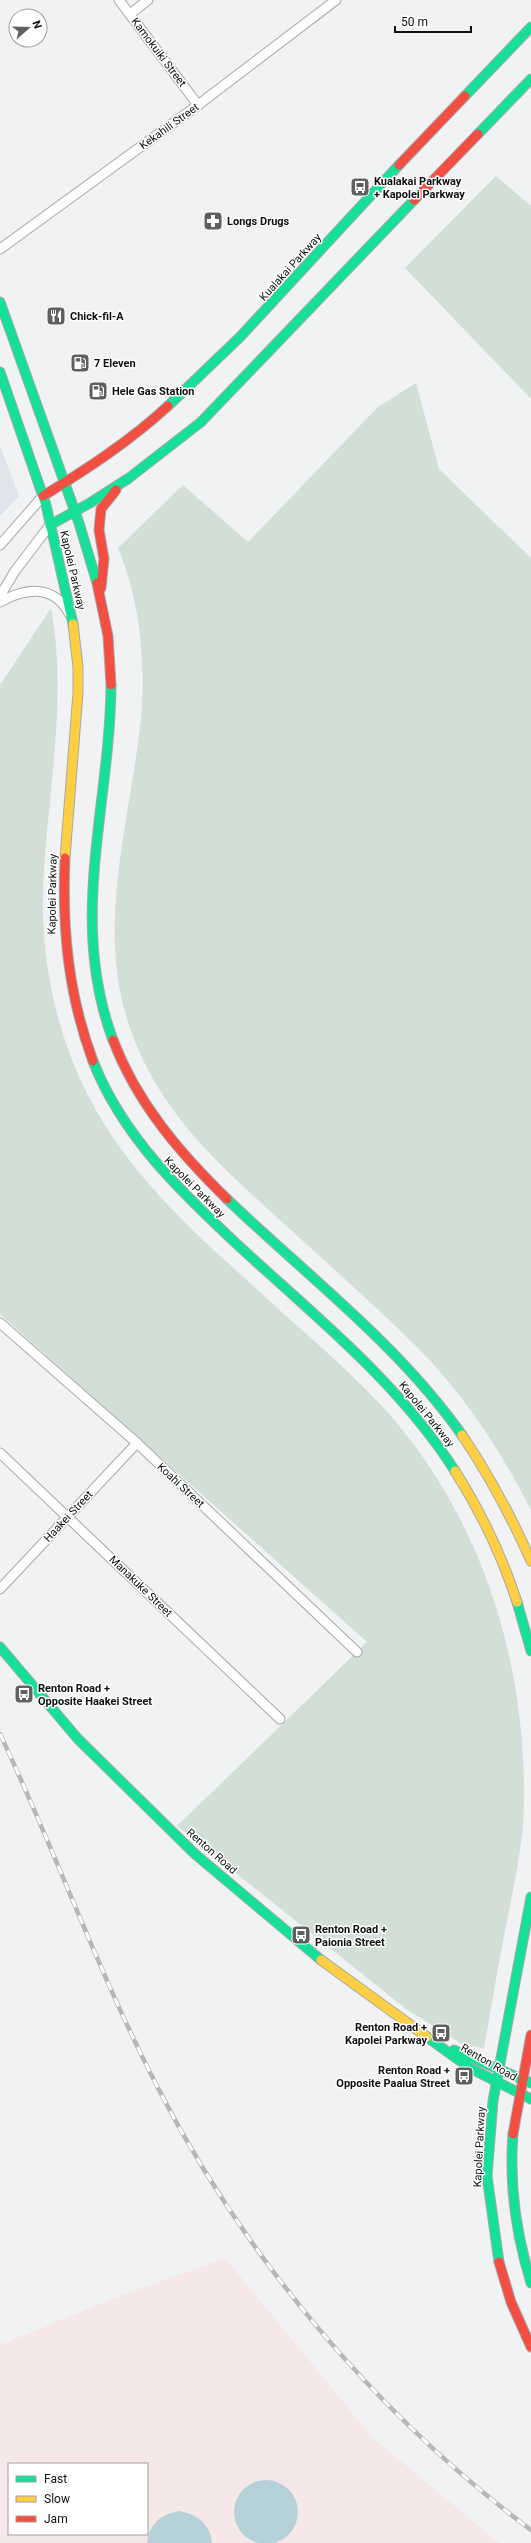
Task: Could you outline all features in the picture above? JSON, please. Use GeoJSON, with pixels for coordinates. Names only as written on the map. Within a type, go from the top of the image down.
{"type":"FeatureCollection","features":[{"type":"Feature","properties":{"kind":"main road","name":"Kualakai Parkway"},"geometry":{"type":"LineString","coordinates":[[43,496],[65,484],[181,396],[261,316],[345,223],[531,27]]}},
{"type":"Feature","properties":{"kind":"main road"},"geometry":{"type":"LineString","coordinates":[[50,525],[77,512],[178,442],[224,400],[531,79]]}},
{"type":"Feature","properties":{"kind":"main road","name":"Kapolei Parkway"},"geometry":{"type":"LineString","coordinates":[[0,302],[65,484],[77,512],[100,595],[109,645],[110,701],[90,882],[90,928],[99,995],[120,1059],[151,1116],[192,1167],[381,1341],[439,1402],[487,1471],[514,1521],[531,1561]]}},
{"type":"Feature","properties":{"kind":"main road","name":"Kapolei Parkway"},"geometry":{"type":"LineString","coordinates":[[0,372],[43,496],[72,616],[76,647],[78,694],[62,879],[62,928],[73,999],[96,1067],[129,1128],[166,1177],[382,1379],[440,1448],[472,1499],[499,1553],[519,1607],[531,1652]]}},
{"type":"Feature","properties":{"kind":"main road"},"geometry":{"type":"LineString","coordinates":[[100,595],[104,559],[99,530],[101,509],[124,480]]}},
{"type":"Feature","properties":{"kind":"main road","name":"Renton Road"},"geometry":{"type":"LineString","coordinates":[[0,1647],[78,1739],[195,1854],[308,1950],[470,2068],[531,2099]]}},
{"type":"Feature","properties":{"kind":"main road","name":"Kapolei Parkway"},"geometry":{"type":"LineString","coordinates":[[531,1897],[496,2081],[489,2126],[487,2176],[492,2227],[503,2277],[531,2347]]}},
{"type":"Feature","properties":{"kind":"main road"},"geometry":{"type":"LineString","coordinates":[[531,2035],[527,2081],[519,2093],[513,2128],[512,2176],[516,2223],[531,2283]]}},
{"type":"Feature","properties":{"kind":"main road","name":"Renton Road"},"geometry":{"type":"LineString","coordinates":[[436,2043],[527,2081]]}},
{"type":"Feature","properties":{"kind":"street","name":"Kamokuiki Street"},"geometry":{"type":"LineString","coordinates":[[119,0],[198,105]]}},
{"type":"Feature","properties":{"kind":"street"},"geometry":{"type":"LineString","coordinates":[[130,14],[148,0]]}},
{"type":"Feature","properties":{"kind":"street","name":"Kekahili Street"},"geometry":{"type":"LineString","coordinates":[[0,248],[198,105],[336,0]]}},
{"type":"Feature","properties":{"kind":"street"},"geometry":{"type":"LineString","coordinates":[[0,545],[43,496]]}},
{"type":"Feature","properties":{"kind":"street"},"geometry":{"type":"LineString","coordinates":[[0,596],[15,571],[50,525]]}},
{"type":"Feature","properties":{"kind":"street"},"geometry":{"type":"LineString","coordinates":[[0,602],[18,593],[39,590],[58,600],[72,616]]}},
{"type":"Feature","properties":{"kind":"street","name":"Koahi Street"},"geometry":{"type":"LineString","coordinates":[[0,1323],[136,1443],[357,1652]]}},
{"type":"Feature","properties":{"kind":"street","name":"Haakei Street"},"geometry":{"type":"LineString","coordinates":[[0,1589],[136,1443]]}},
{"type":"Feature","properties":{"kind":"street","name":"Manakuke Street"},"geometry":{"type":"LineString","coordinates":[[0,1453],[69,1516],[280,1719]]}},
{"type":"Feature","properties":{"kind":"shaded area"},"geometry":{"type":"Polygon","coordinates":[[[496,176],[531,206],[531,399],[405,268],[496,176]]]}},
{"type":"Feature","properties":{"kind":"shaded area"},"geometry":{"type":"Polygon","coordinates":[[[416,383],[439,469],[531,558],[531,1510],[507,1465],[465,1402],[449,1382],[415,1345],[227,1171],[207,1151],[172,1108],[156,1084],[131,1031],[120,993],[115,954],[115,915],[118,876],[141,719],[143,676],[140,632],[132,589],[118,548],[183,485],[248,542],[378,407],[416,383]]]}},
{"type":"Feature","properties":{"kind":"shaded area"},"geometry":{"type":"Polygon","coordinates":[[[0,446],[19,496],[0,516],[0,446]]]}},
{"type":"Feature","properties":{"kind":"shaded area"},"geometry":{"type":"Polygon","coordinates":[[[51,608],[56,644],[58,681],[57,717],[45,862],[43,921],[48,968],[57,1013],[71,1058],[80,1079],[99,1115],[120,1148],[170,1207],[226,1261],[326,1351],[390,1415],[424,1459],[453,1506],[477,1556],[496,1608],[510,1661],[519,1716],[524,1771],[523,1827],[484,2049],[460,2043],[406,2009],[177,1826],[367,1642],[0,1314],[0,685],[51,608]]]}},
{"type":"Feature","properties":{"kind":"shaded area"},"geometry":{"type":"Polygon","coordinates":[[[225,2258],[373,2438],[499,2543],[0,2543],[0,2345],[112,2299],[225,2258]]]}},
{"type":"Feature","properties":{"kind":"water"},"geometry":{"type":"Polygon","coordinates":[[[260,2480],[272,2480],[289,2489],[296,2500],[298,2512],[296,2524],[289,2535],[272,2544],[260,2544],[248,2539],[239,2530],[234,2518],[234,2506],[239,2494],[248,2485],[260,2480]]]}},
{"type":"Feature","properties":{"kind":"water"},"geometry":{"type":"Polygon","coordinates":[[[179,2511],[186,2512],[202,2521],[209,2530],[212,2543],[147,2543],[150,2530],[161,2517],[179,2511]]]}},
{"type":"Feature","properties":{"kind":"railway"},"geometry":{"type":"LineString","coordinates":[[0,1734],[115,1999],[136,2043],[157,2086],[192,2150],[231,2212],[273,2272],[319,2329],[368,2384],[420,2436],[474,2485],[531,2530]]}},
{"type":"Feature","properties":{"kind":"traffic: fast"},"geometry":{"type":"LineString","coordinates":[[465,96],[531,27]]}},
{"type":"Feature","properties":{"kind":"traffic: fast"},"geometry":{"type":"LineString","coordinates":[[478,134],[531,79]]}},
{"type":"Feature","properties":{"kind":"traffic: fast"},"geometry":{"type":"LineString","coordinates":[[168,406],[240,337],[399,165]]}},
{"type":"Feature","properties":{"kind":"traffic: fast"},"geometry":{"type":"LineString","coordinates":[[50,525],[90,503],[129,478],[201,422],[414,200]]}},
{"type":"Feature","properties":{"kind":"traffic: fast"},"geometry":{"type":"LineString","coordinates":[[0,302],[79,523],[97,583]]}},
{"type":"Feature","properties":{"kind":"traffic: fast"},"geometry":{"type":"LineString","coordinates":[[0,372],[46,505],[73,624]]}},
{"type":"Feature","properties":{"kind":"traffic: fast"},"geometry":{"type":"LineString","coordinates":[[111,685],[109,730],[99,819],[92,907],[94,951],[100,995],[113,1040]]}},
{"type":"Feature","properties":{"kind":"traffic: fast"},"geometry":{"type":"LineString","coordinates":[[93,1061],[105,1088],[120,1114],[137,1139],[156,1162],[218,1227],[355,1352],[408,1409],[433,1439],[455,1471]]}},
{"type":"Feature","properties":{"kind":"traffic: fast"},"geometry":{"type":"LineString","coordinates":[[227,1199],[380,1340],[437,1402],[462,1435]]}},
{"type":"Feature","properties":{"kind":"traffic: fast"},"geometry":{"type":"LineString","coordinates":[[517,1602],[531,1651]]}},
{"type":"Feature","properties":{"kind":"traffic: fast"},"geometry":{"type":"LineString","coordinates":[[0,1647],[78,1739],[195,1854],[321,1960]]}},
{"type":"Feature","properties":{"kind":"traffic: fast"},"geometry":{"type":"LineString","coordinates":[[499,2262],[487,2176],[493,2101],[531,1897]]}},
{"type":"Feature","properties":{"kind":"traffic: fast"},"geometry":{"type":"LineString","coordinates":[[427,2037],[470,2068],[531,2099]]}},
{"type":"Feature","properties":{"kind":"traffic: fast"},"geometry":{"type":"LineString","coordinates":[[454,2050],[531,2083]]}},
{"type":"Feature","properties":{"kind":"traffic: fast"},"geometry":{"type":"LineString","coordinates":[[513,2134],[512,2172],[515,2209],[521,2246],[531,2283]]}},
{"type":"Feature","properties":{"kind":"traffic: slow"},"geometry":{"type":"LineString","coordinates":[[65,858],[78,693],[78,667],[73,624]]}},
{"type":"Feature","properties":{"kind":"traffic: slow"},"geometry":{"type":"LineString","coordinates":[[462,1435],[499,1496],[531,1561]]}},
{"type":"Feature","properties":{"kind":"traffic: slow"},"geometry":{"type":"LineString","coordinates":[[455,1471],[474,1502],[490,1535],[505,1568],[517,1602]]}},
{"type":"Feature","properties":{"kind":"traffic: slow"},"geometry":{"type":"LineString","coordinates":[[321,1960],[427,2037]]}},
{"type":"Feature","properties":{"kind":"traffic: jam"},"geometry":{"type":"LineString","coordinates":[[399,165],[465,96]]}},
{"type":"Feature","properties":{"kind":"traffic: jam"},"geometry":{"type":"LineString","coordinates":[[414,200],[478,134]]}},
{"type":"Feature","properties":{"kind":"traffic: jam"},"geometry":{"type":"LineString","coordinates":[[43,496],[108,454],[139,431],[168,406]]}},
{"type":"Feature","properties":{"kind":"traffic: jam"},"geometry":{"type":"LineString","coordinates":[[101,588],[104,559],[99,530],[101,509],[116,490]]}},
{"type":"Feature","properties":{"kind":"traffic: jam"},"geometry":{"type":"LineString","coordinates":[[97,583],[108,636],[111,685]]}},
{"type":"Feature","properties":{"kind":"traffic: jam"},"geometry":{"type":"LineString","coordinates":[[65,858],[64,884],[68,961],[72,986],[84,1036],[93,1061]]}},
{"type":"Feature","properties":{"kind":"traffic: jam"},"geometry":{"type":"LineString","coordinates":[[113,1040],[134,1085],[161,1126],[192,1163],[227,1199]]}},
{"type":"Feature","properties":{"kind":"traffic: jam"},"geometry":{"type":"LineString","coordinates":[[513,2134],[531,2035]]}},
{"type":"Feature","properties":{"kind":"traffic: jam"},"geometry":{"type":"LineString","coordinates":[[499,2262],[511,2302],[531,2347]]}},
{"type":"Feature","properties":{"kind":"place","name":"Kualakai Parkway + Kapolei Parkway"},"geometry":{"type":"Point","coordinates":[360,187]}},
{"type":"Feature","properties":{"kind":"place","name":"Longs Drugs"},"geometry":{"type":"Point","coordinates":[213,221]}},
{"type":"Feature","properties":{"kind":"place","name":"Chick-fil-A"},"geometry":{"type":"Point","coordinates":[56,316]}},
{"type":"Feature","properties":{"kind":"place","name":"7 Eleven"},"geometry":{"type":"Point","coordinates":[80,363]}},
{"type":"Feature","properties":{"kind":"place","name":"Hele Gas Station"},"geometry":{"type":"Point","coordinates":[98,391]}},
{"type":"Feature","properties":{"kind":"place","name":"Renton Road + Opposite Haakei Street"},"geometry":{"type":"Point","coordinates":[24,1694]}},
{"type":"Feature","properties":{"kind":"place","name":"Renton Road + Paionia Street"},"geometry":{"type":"Point","coordinates":[301,1935]}},
{"type":"Feature","properties":{"kind":"place","name":"Renton Road + Kapolei Parkway"},"geometry":{"type":"Point","coordinates":[441,2033]}},
{"type":"Feature","properties":{"kind":"place","name":"Renton Road + Opposite Paalua Street"},"geometry":{"type":"Point","coordinates":[464,2076]}}]}
